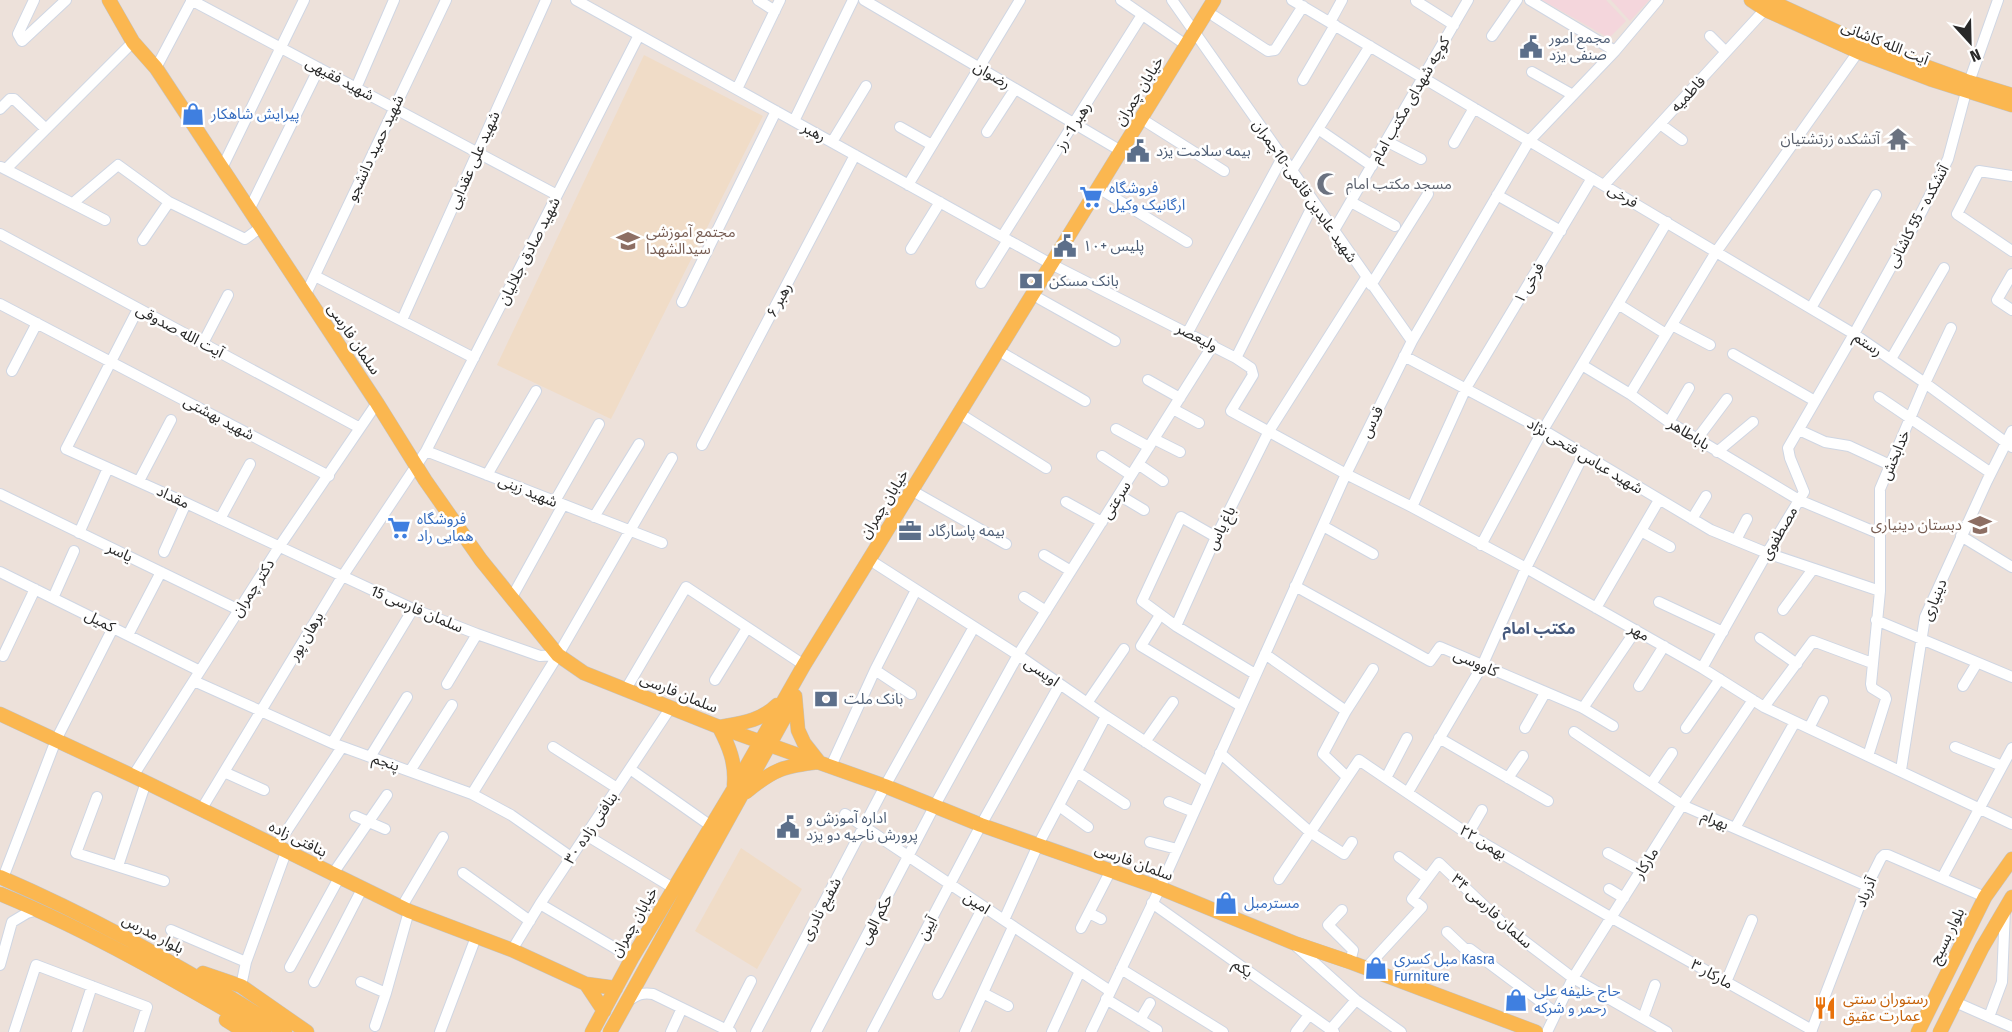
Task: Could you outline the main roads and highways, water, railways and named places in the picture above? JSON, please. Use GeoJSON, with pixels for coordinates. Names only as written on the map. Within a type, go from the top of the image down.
{"type":"FeatureCollection","features":[{"type":"Feature","properties":{"kind":"main road","name":"سلمان فارسی"},"geometry":{"type":"LineString","coordinates":[[109,0],[133,42],[156,68],[377,403],[416,466],[481,560],[558,655],[584,673],[719,727],[885,786],[981,825],[1160,888],[1294,944],[1366,968],[1508,1027],[1536,1032]]}},
{"type":"Feature","properties":{"kind":"main road","name":"خیابان چمران"},"geometry":{"type":"LineString","coordinates":[[792,695],[804,665],[1055,266],[1148,123],[1214,0]]}},
{"type":"Feature","properties":{"kind":"main road","name":"خیابان چمران"},"geometry":{"type":"LineString","coordinates":[[610,1032],[716,829],[792,695],[1040,299],[1055,266],[1121,151],[1193,39],[1214,16],[1224,0]]}},
{"type":"Feature","properties":{"kind":"main road","name":"آیت الله کاشانی"},"geometry":{"type":"LineString","coordinates":[[1751,0],[1769,4],[2012,105]]}},
{"type":"Feature","properties":{"kind":"main road","name":"آیت الله کاشانی"},"geometry":{"type":"LineString","coordinates":[[1769,4],[1858,52],[1967,87],[2012,95]]}},
{"type":"Feature","properties":{"kind":"main road"},"geometry":{"type":"LineString","coordinates":[[792,695],[798,730],[804,743],[825,764],[789,765],[737,792],[732,754],[719,727],[756,720],[792,695]]}},
{"type":"Feature","properties":{"kind":"main road","name":"بنافتی زاده"},"geometry":{"type":"LineString","coordinates":[[0,714],[140,779],[405,910],[512,950],[586,984],[616,988]]}},
{"type":"Feature","properties":{"kind":"main road","name":"خیابان چمران"},"geometry":{"type":"LineString","coordinates":[[592,1032],[673,888],[716,829]]}},
{"type":"Feature","properties":{"kind":"main road","name":"بلوار بسیج"},"geometry":{"type":"LineString","coordinates":[[1918,1032],[1985,897],[2012,859]]}},
{"type":"Feature","properties":{"kind":"main road","name":"بلوار مدرس"},"geometry":{"type":"LineString","coordinates":[[1,878],[64,906],[186,970],[285,1032]]}},
{"type":"Feature","properties":{"kind":"main road","name":"بلوار مدرس"},"geometry":{"type":"LineString","coordinates":[[0,894],[38,910],[160,971],[264,1032]]}},
{"type":"Feature","properties":{"kind":"main road"},"geometry":{"type":"LineString","coordinates":[[1940,1032],[2009,902]]}},
{"type":"Feature","properties":{"kind":"main road"},"geometry":{"type":"LineString","coordinates":[[1954,958],[1958,967],[1965,970],[1973,966]]}},
{"type":"Feature","properties":{"kind":"main road"},"geometry":{"type":"LineString","coordinates":[[186,970],[200,972],[241,986],[307,1032]]}},
{"type":"Feature","properties":{"kind":"main road"},"geometry":{"type":"LineString","coordinates":[[160,971],[181,994],[229,1027],[245,1032]]}},
{"type":"Feature","properties":{"kind":"main road"},"geometry":{"type":"LineString","coordinates":[[1942,984],[1951,981],[1958,986],[1956,999]]}},
{"type":"Feature","properties":{"kind":"main road"},"geometry":{"type":"LineString","coordinates":[[586,984],[604,1011]]}},
{"type":"Feature","properties":{"kind":"place","name":"مجمع امور صنفی یزد"},"geometry":{"type":"Point","coordinates":[1531,47]}},
{"type":"Feature","properties":{"kind":"place","name":"پیرایش شاهکار"},"geometry":{"type":"Point","coordinates":[193,114]}},
{"type":"Feature","properties":{"kind":"place","name":"آتشکده زرتشتیان"},"geometry":{"type":"Point","coordinates":[1898,139]}},
{"type":"Feature","properties":{"kind":"place","name":"بيمه سلامت يزد"},"geometry":{"type":"Point","coordinates":[1138,151]}},
{"type":"Feature","properties":{"kind":"place","name":"مسجد مکتب امام"},"geometry":{"type":"Point","coordinates":[1328,184]}},
{"type":"Feature","properties":{"kind":"place","name":"فروشگاه ارگانیک وکیل"},"geometry":{"type":"Point","coordinates":[1091,197]}},
{"type":"Feature","properties":{"kind":"place","name":"مجتمع آموزشی سیدالشهدا"},"geometry":{"type":"Point","coordinates":[628,241]}},
{"type":"Feature","properties":{"kind":"place","name":"پلیس +۱۰"},"geometry":{"type":"Point","coordinates":[1065,246]}},
{"type":"Feature","properties":{"kind":"place","name":"بانک مسکن"},"geometry":{"type":"Point","coordinates":[1031,281]}},
{"type":"Feature","properties":{"kind":"place","name":"دبستان دینیاری"},"geometry":{"type":"Point","coordinates":[1980,525]}},
{"type":"Feature","properties":{"kind":"place","name":"فروشگاه همایی راد"},"geometry":{"type":"Point","coordinates":[399,528]}},
{"type":"Feature","properties":{"kind":"place","name":"بیمه پاسارگاد"},"geometry":{"type":"Point","coordinates":[910,531]}},
{"type":"Feature","properties":{"kind":"place","name":"بانک ملت"},"geometry":{"type":"Point","coordinates":[826,699]}},
{"type":"Feature","properties":{"kind":"place","name":"اداره آموزش و پرورش ناحیه دو یزد"},"geometry":{"type":"Point","coordinates":[788,827]}},
{"type":"Feature","properties":{"kind":"place","name":"مسترمبل"},"geometry":{"type":"Point","coordinates":[1226,903]}},
{"type":"Feature","properties":{"kind":"place","name":"مبل کسری Kasra Furniture"},"geometry":{"type":"Point","coordinates":[1376,968]}},
{"type":"Feature","properties":{"kind":"place","name":"حاج خلیفه علی رحمر و شرکه"},"geometry":{"type":"Point","coordinates":[1516,1000]}},
{"type":"Feature","properties":{"kind":"place","name":"رستوران سنتی عمارت عقیق"},"geometry":{"type":"Point","coordinates":[1825,1008]}},
{"type":"Feature","properties":{"kind":"district","name":"مکتب امام"},"geometry":{"type":"Point","coordinates":[1539,628]}}]}
